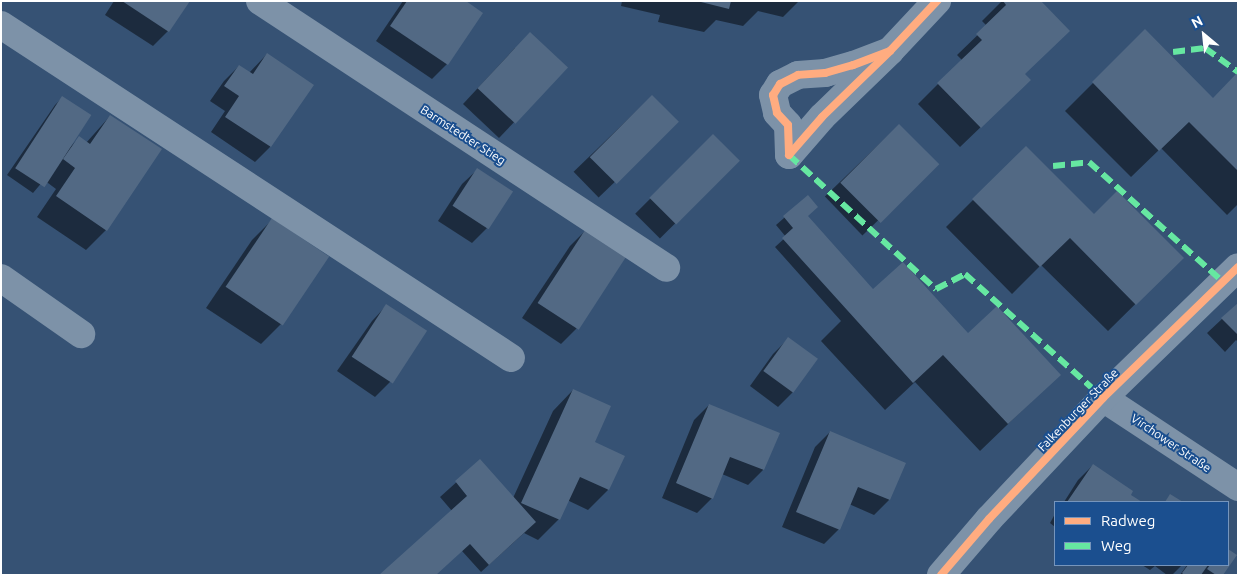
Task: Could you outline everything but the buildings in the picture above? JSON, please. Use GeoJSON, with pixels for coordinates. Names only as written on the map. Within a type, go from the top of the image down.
{"type":"FeatureCollection","features":[{"type":"Feature","properties":{"kind":"street","name":"Barmstedter Stieg"},"geometry":{"type":"LineString","coordinates":[[260,1],[666,268]]}},
{"type":"Feature","properties":{"kind":"street"},"geometry":{"type":"LineString","coordinates":[[890,51],[936,1]]}},
{"type":"Feature","properties":{"kind":"street"},"geometry":{"type":"LineString","coordinates":[[1,25],[511,358]]}},
{"type":"Feature","properties":{"kind":"street","name":"Falkenburger Straße"},"geometry":{"type":"LineString","coordinates":[[942,575],[989,519],[1103,398],[1238,267]]}},
{"type":"Feature","properties":{"kind":"street"},"geometry":{"type":"LineString","coordinates":[[1,278],[81,334]]}},
{"type":"Feature","properties":{"kind":"street","name":"Virchower Straße"},"geometry":{"type":"LineString","coordinates":[[1103,398],[1238,487]]}},
{"type":"Feature","properties":{"kind":"marked path"},"geometry":{"type":"LineString","coordinates":[[1173,52],[1205,48],[1238,72]]}},
{"type":"Feature","properties":{"kind":"marked path"},"geometry":{"type":"LineString","coordinates":[[789,155],[936,289],[965,274],[1103,398]]}},
{"type":"Feature","properties":{"kind":"marked path"},"geometry":{"type":"LineString","coordinates":[[1053,166],[1089,162],[1223,282]]}},
{"type":"Feature","properties":{"kind":"cycle path"},"geometry":{"type":"LineString","coordinates":[[890,51],[825,73],[798,75],[780,84],[773,95],[777,113],[788,125],[789,155],[822,117],[890,51],[937,1]]}},
{"type":"Feature","properties":{"kind":"cycle path"},"geometry":{"type":"LineString","coordinates":[[941,575],[989,519],[1103,398],[1238,267]]}}]}
